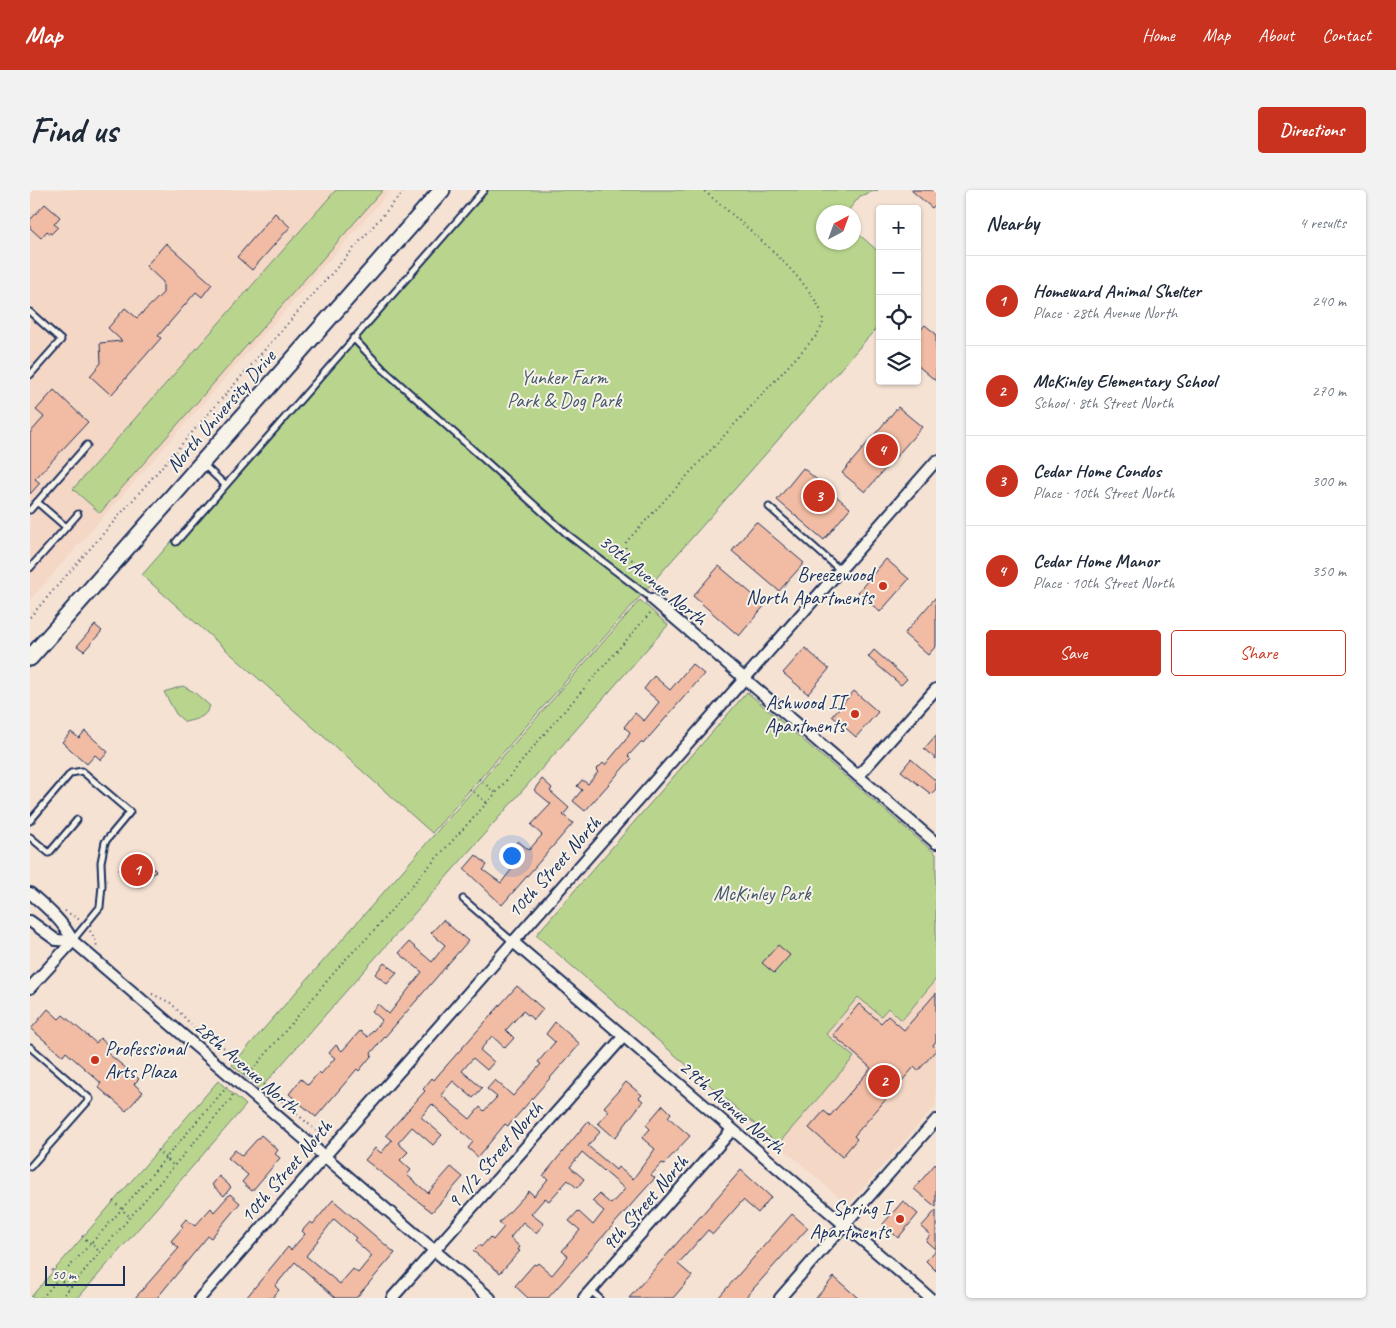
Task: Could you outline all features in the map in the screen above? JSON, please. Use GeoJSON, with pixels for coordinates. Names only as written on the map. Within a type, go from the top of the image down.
{"type":"FeatureCollection","features":[{"type":"Feature","properties":{"kind":"main road","name":"North University Drive"},"geometry":{"type":"LineString","coordinates":[[30,658],[442,190]]}},
{"type":"Feature","properties":{"kind":"street","name":"10th Street North"},"geometry":{"type":"LineString","coordinates":[[200,1298],[512,941],[746,680],[936,461]]}},
{"type":"Feature","properties":{"kind":"street","name":"30th Avenue North"},"geometry":{"type":"LineString","coordinates":[[652,599],[936,843]]}},
{"type":"Feature","properties":{"kind":"street"},"geometry":{"type":"LineString","coordinates":[[858,776],[936,689]]}},
{"type":"Feature","properties":{"kind":"street","name":"28th Avenue North"},"geometry":{"type":"LineString","coordinates":[[30,893],[66,926],[72,941],[433,1252],[490,1298]]}},
{"type":"Feature","properties":{"kind":"street","name":"28th Avenue North"},"geometry":{"type":"LineString","coordinates":[[30,921],[56,940],[72,941]]}},
{"type":"Feature","properties":{"kind":"street"},"geometry":{"type":"LineString","coordinates":[[30,988],[72,941]]}},
{"type":"Feature","properties":{"kind":"street","name":"29th Avenue North"},"geometry":{"type":"LineString","coordinates":[[512,941],[930,1298]]}},
{"type":"Feature","properties":{"kind":"street","name":"9 1/2 Street North"},"geometry":{"type":"LineString","coordinates":[[392,1298],[624,1036]]}},
{"type":"Feature","properties":{"kind":"street"},"geometry":{"type":"LineString","coordinates":[[780,1298],[936,1120]]}},
{"type":"Feature","properties":{"kind":"street","name":"9th Street North"},"geometry":{"type":"LineString","coordinates":[[591,1296],[732,1130]]}},
{"type":"Feature","properties":{"kind":"lane"},"geometry":{"type":"LineString","coordinates":[[176,542],[484,190]]}},
{"type":"Feature","properties":{"kind":"lane"},"geometry":{"type":"LineString","coordinates":[[30,312],[61,340],[30,375]]}},
{"type":"Feature","properties":{"kind":"lane","name":"30th Avenue North"},"geometry":{"type":"LineString","coordinates":[[353,338],[383,370],[567,534],[652,599]]}},
{"type":"Feature","properties":{"kind":"lane"},"geometry":{"type":"LineString","coordinates":[[30,510],[87,445]]}},
{"type":"Feature","properties":{"kind":"lane"},"geometry":{"type":"LineString","coordinates":[[202,463],[225,485]]}},
{"type":"Feature","properties":{"kind":"lane"},"geometry":{"type":"LineString","coordinates":[[37,502],[66,527]]}},
{"type":"Feature","properties":{"kind":"lane"},"geometry":{"type":"LineString","coordinates":[[769,507],[841,570]]}},
{"type":"Feature","properties":{"kind":"lane"},"geometry":{"type":"LineString","coordinates":[[30,568],[78,514]]}},
{"type":"Feature","properties":{"kind":"lane"},"geometry":{"type":"LineString","coordinates":[[30,821],[72,773],[82,771],[130,812],[105,842],[101,862],[102,885],[100,907],[72,941]]}},
{"type":"Feature","properties":{"kind":"lane"},"geometry":{"type":"LineString","coordinates":[[30,837],[49,853],[77,820]]}},
{"type":"Feature","properties":{"kind":"lane"},"geometry":{"type":"LineString","coordinates":[[463,899],[512,941]]}},
{"type":"Feature","properties":{"kind":"lane"},"geometry":{"type":"LineString","coordinates":[[30,1047],[90,1099],[30,1167]]}},
{"type":"Feature","properties":{"kind":"path"},"geometry":{"type":"LineString","coordinates":[[30,617],[405,190]]}},
{"type":"Feature","properties":{"kind":"path"},"geometry":{"type":"LineString","coordinates":[[42,1298],[234,1080],[250,1073],[343,962],[371,934],[421,875],[496,793],[652,611],[655,582],[631,561],[625,552],[626,542],[818,335],[823,322],[819,307],[810,293],[767,244],[703,190]]}},
{"type":"Feature","properties":{"kind":"path"},"geometry":{"type":"LineString","coordinates":[[480,779],[496,793]]}},
{"type":"Feature","properties":{"kind":"path"},"geometry":{"type":"LineString","coordinates":[[470,789],[487,803]]}},
{"type":"Feature","properties":{"kind":"path"},"geometry":{"type":"LineString","coordinates":[[59,905],[66,912],[78,917],[93,933],[97,950]]}},
{"type":"Feature","properties":{"kind":"path"},"geometry":{"type":"LineString","coordinates":[[150,994],[164,998],[199,1033],[239,1058],[250,1073],[320,1134]]}},
{"type":"Feature","properties":{"kind":"path"},"geometry":{"type":"LineString","coordinates":[[61,1298],[232,1098],[234,1080]]}},
{"type":"Feature","properties":{"kind":"path"},"geometry":{"type":"LineString","coordinates":[[158,1150],[174,1166]]}},
{"type":"Feature","properties":{"kind":"path"},"geometry":{"type":"LineString","coordinates":[[113,1201],[130,1216]]}},
{"type":"Feature","properties":{"kind":"path"},"geometry":{"type":"LineString","coordinates":[[82,1236],[99,1252]]}},
{"type":"Feature","properties":{"kind":"path"},"geometry":{"type":"LineString","coordinates":[[52,1270],[69,1289]]}},
{"type":"Feature","properties":{"kind":"shaded area"},"geometry":{"type":"Polygon","coordinates":[[[30,190],[391,190],[30,600],[30,190]]]}},
{"type":"Feature","properties":{"kind":"shaded area"},"geometry":{"type":"Polygon","coordinates":[[[936,979],[936,1105],[848,1205],[778,1144],[853,1057],[826,1034],[858,997],[881,1015],[888,1008],[902,1020],[936,979]]]}},
{"type":"Feature","properties":{"kind":"green space"},"geometry":{"type":"Polygon","coordinates":[[[336,190],[383,190],[100,513],[73,489],[336,190]]]}},
{"type":"Feature","properties":{"kind":"green space","name":"Yunker Farm Park & Dog Park"},"geometry":{"type":"Polygon","coordinates":[[[480,190],[878,190],[860,196],[853,205],[816,205],[816,250],[861,250],[861,236],[876,249],[876,329],[432,833],[142,575],[480,190]]]}},
{"type":"Feature","properties":{"kind":"green space"},"geometry":{"type":"Polygon","coordinates":[[[640,600],[668,625],[260,1089],[232,1065],[640,600]]]}},
{"type":"Feature","properties":{"kind":"green space"},"geometry":{"type":"Polygon","coordinates":[[[183,686],[194,692],[210,706],[203,716],[185,722],[176,714],[164,692],[183,686]]]}},
{"type":"Feature","properties":{"kind":"green space","name":"McKinley Park"},"geometry":{"type":"Polygon","coordinates":[[[747,692],[936,854],[936,979],[902,1020],[888,1008],[881,1016],[858,997],[826,1034],[854,1057],[778,1144],[536,935],[747,692]]]}},
{"type":"Feature","properties":{"kind":"green space"},"geometry":{"type":"Polygon","coordinates":[[[218,1081],[246,1105],[78,1298],[30,1298],[218,1081]]]}},
{"type":"Feature","properties":{"kind":"building"},"geometry":{"type":"Polygon","coordinates":[[[911,190],[936,190],[936,204],[932,208],[911,190]]]}},
{"type":"Feature","properties":{"kind":"building"},"geometry":{"type":"Polygon","coordinates":[[[45,204],[60,217],[54,224],[58,227],[51,234],[47,231],[41,238],[30,228],[30,220],[45,204]]]}},
{"type":"Feature","properties":{"kind":"building"},"geometry":{"type":"Polygon","coordinates":[[[275,213],[290,227],[252,270],[237,257],[275,213]]]}},
{"type":"Feature","properties":{"kind":"building"},"geometry":{"type":"Polygon","coordinates":[[[166,243],[212,284],[202,297],[196,292],[158,336],[161,338],[111,395],[90,376],[101,363],[100,343],[122,341],[108,328],[125,308],[137,318],[163,293],[163,282],[146,266],[166,243]]]}},
{"type":"Feature","properties":{"kind":"building"},"geometry":{"type":"Polygon","coordinates":[[[925,325],[936,334],[936,381],[921,368],[921,330],[925,325]]]}},
{"type":"Feature","properties":{"kind":"building"},"geometry":{"type":"Polygon","coordinates":[[[54,390],[88,422],[35,479],[40,483],[30,494],[30,433],[44,417],[36,410],[54,390]]]}},
{"type":"Feature","properties":{"kind":"building"},"geometry":{"type":"Polygon","coordinates":[[[898,407],[922,427],[865,492],[842,473],[898,407]]]}},
{"type":"Feature","properties":{"kind":"building"},"geometry":{"type":"Polygon","coordinates":[[[803,468],[850,508],[824,540],[777,500],[803,468]]]}},
{"type":"Feature","properties":{"kind":"building"},"geometry":{"type":"Polygon","coordinates":[[[756,522],[804,563],[779,591],[732,551],[756,522]]]}},
{"type":"Feature","properties":{"kind":"building","name":"Breezewood North Apartments"},"geometry":{"type":"Polygon","coordinates":[[[886,559],[909,579],[880,612],[858,592],[886,559]]]}},
{"type":"Feature","properties":{"kind":"building"},"geometry":{"type":"Polygon","coordinates":[[[719,566],[765,605],[739,636],[693,596],[719,566]]]}},
{"type":"Feature","properties":{"kind":"building"},"geometry":{"type":"Polygon","coordinates":[[[936,597],[936,646],[928,655],[904,634],[936,597]]]}},
{"type":"Feature","properties":{"kind":"building"},"geometry":{"type":"Polygon","coordinates":[[[95,625],[102,631],[84,651],[77,646],[95,625]]]}},
{"type":"Feature","properties":{"kind":"building"},"geometry":{"type":"Polygon","coordinates":[[[805,648],[829,669],[808,694],[783,673],[805,648]]]}},
{"type":"Feature","properties":{"kind":"building"},"geometry":{"type":"Polygon","coordinates":[[[874,650],[907,679],[901,685],[868,657],[874,650]]]}},
{"type":"Feature","properties":{"kind":"building"},"geometry":{"type":"Polygon","coordinates":[[[692,664],[704,674],[643,744],[641,742],[628,756],[631,759],[585,811],[573,801],[582,790],[577,786],[582,780],[588,784],[598,772],[596,770],[603,763],[605,765],[625,741],[630,732],[624,727],[635,713],[644,721],[659,702],[644,689],[654,676],[670,690],[692,664]]]}},
{"type":"Feature","properties":{"kind":"building","name":"Ashwood II Apartments"},"geometry":{"type":"Polygon","coordinates":[[[854,691],[878,712],[856,737],[832,716],[854,691]]]}},
{"type":"Feature","properties":{"kind":"building"},"geometry":{"type":"Polygon","coordinates":[[[85,731],[108,752],[101,760],[95,755],[87,764],[62,742],[71,732],[79,738],[85,731]]]}},
{"type":"Feature","properties":{"kind":"building"},"geometry":{"type":"Polygon","coordinates":[[[936,735],[936,759],[924,749],[936,735]]]}},
{"type":"Feature","properties":{"kind":"building"},"geometry":{"type":"Polygon","coordinates":[[[911,759],[936,781],[936,789],[931,794],[901,771],[911,759]]]}},
{"type":"Feature","properties":{"kind":"building"},"geometry":{"type":"Polygon","coordinates":[[[542,779],[552,788],[550,791],[569,808],[563,815],[573,823],[502,905],[464,869],[476,855],[487,865],[483,870],[501,883],[522,856],[512,847],[518,841],[529,850],[542,835],[531,825],[551,804],[534,790],[542,779]]]}},
{"type":"Feature","properties":{"kind":"building"},"geometry":{"type":"Polygon","coordinates":[[[135,852],[156,871],[140,888],[119,870],[135,852]]]}},
{"type":"Feature","properties":{"kind":"building"},"geometry":{"type":"Polygon","coordinates":[[[443,920],[468,941],[371,1053],[372,1055],[359,1071],[357,1069],[316,1117],[289,1094],[301,1079],[308,1085],[319,1072],[321,1074],[335,1058],[329,1053],[336,1045],[342,1051],[360,1031],[368,1037],[382,1020],[372,1011],[378,1004],[389,1014],[422,972],[399,953],[409,942],[432,962],[445,945],[431,933],[443,920]]]}},
{"type":"Feature","properties":{"kind":"building"},"geometry":{"type":"Polygon","coordinates":[[[778,945],[790,955],[774,973],[762,963],[778,945]]]}},
{"type":"Feature","properties":{"kind":"building"},"geometry":{"type":"Polygon","coordinates":[[[384,963],[397,973],[387,984],[375,974],[384,963]]]}},
{"type":"Feature","properties":{"kind":"building"},"geometry":{"type":"Polygon","coordinates":[[[517,986],[543,1009],[534,1020],[523,1011],[506,1030],[514,1038],[505,1048],[492,1036],[480,1050],[494,1062],[487,1070],[473,1058],[462,1071],[482,1088],[473,1098],[453,1081],[441,1095],[470,1119],[480,1107],[484,1111],[497,1097],[487,1089],[495,1080],[513,1096],[541,1064],[538,1062],[555,1042],[546,1034],[555,1022],[580,1044],[508,1126],[505,1124],[478,1157],[468,1148],[473,1142],[432,1104],[421,1117],[442,1135],[433,1145],[412,1127],[398,1143],[408,1152],[400,1160],[411,1170],[407,1175],[428,1193],[451,1167],[463,1177],[432,1212],[365,1160],[375,1148],[381,1153],[392,1140],[386,1135],[425,1091],[423,1089],[432,1078],[434,1080],[517,986]]]}},
{"type":"Feature","properties":{"kind":"building"},"geometry":{"type":"Polygon","coordinates":[[[936,993],[936,1041],[933,1045],[936,1050],[918,1071],[914,1067],[854,1136],[857,1139],[842,1157],[809,1128],[824,1111],[830,1116],[871,1068],[833,1035],[859,1004],[881,1023],[888,1016],[904,1030],[936,993]]]}},
{"type":"Feature","properties":{"kind":"building","name":"Professional Arts Plaza"},"geometry":{"type":"Polygon","coordinates":[[[48,1009],[59,1019],[63,1015],[96,1043],[100,1038],[109,1046],[105,1051],[139,1079],[134,1084],[143,1092],[126,1111],[98,1087],[101,1083],[66,1052],[63,1056],[31,1029],[48,1009]]]}},
{"type":"Feature","properties":{"kind":"building"},"geometry":{"type":"Polygon","coordinates":[[[626,1082],[642,1095],[639,1098],[643,1101],[615,1138],[598,1123],[609,1111],[604,1107],[626,1082]]]}},
{"type":"Feature","properties":{"kind":"building"},"geometry":{"type":"Polygon","coordinates":[[[663,1105],[671,1113],[668,1117],[690,1136],[651,1175],[655,1178],[548,1298],[528,1298],[515,1286],[534,1264],[538,1263],[552,1275],[568,1256],[562,1251],[580,1230],[569,1221],[578,1211],[593,1225],[604,1211],[592,1201],[599,1194],[611,1204],[625,1189],[582,1152],[570,1167],[584,1179],[577,1188],[568,1180],[549,1201],[545,1198],[531,1214],[544,1224],[536,1233],[523,1222],[510,1238],[520,1247],[518,1250],[520,1251],[500,1273],[473,1251],[479,1245],[481,1247],[490,1237],[493,1240],[504,1227],[499,1223],[529,1191],[534,1196],[548,1179],[543,1176],[588,1121],[600,1132],[588,1146],[616,1170],[618,1167],[633,1179],[655,1149],[642,1138],[650,1129],[646,1125],[663,1105]]]}},
{"type":"Feature","properties":{"kind":"building"},"geometry":{"type":"Polygon","coordinates":[[[261,1135],[278,1150],[275,1154],[280,1158],[252,1191],[242,1182],[248,1175],[228,1158],[235,1150],[242,1156],[261,1135]]]}},
{"type":"Feature","properties":{"kind":"building"},"geometry":{"type":"Polygon","coordinates":[[[936,1163],[936,1207],[914,1189],[936,1163]]]}},
{"type":"Feature","properties":{"kind":"building"},"geometry":{"type":"Polygon","coordinates":[[[741,1170],[771,1197],[758,1213],[743,1200],[713,1234],[708,1230],[678,1264],[692,1276],[673,1298],[629,1298],[741,1170]]]}},
{"type":"Feature","properties":{"kind":"building"},"geometry":{"type":"Polygon","coordinates":[[[219,1176],[231,1187],[224,1196],[212,1185],[219,1176]]]}},
{"type":"Feature","properties":{"kind":"building"},"geometry":{"type":"Polygon","coordinates":[[[230,1194],[240,1203],[211,1238],[208,1236],[157,1298],[135,1298],[179,1248],[171,1241],[183,1227],[181,1225],[186,1219],[195,1226],[211,1208],[214,1212],[230,1194]]]}},
{"type":"Feature","properties":{"kind":"building"},"geometry":{"type":"Polygon","coordinates":[[[333,1200],[395,1253],[356,1298],[336,1298],[295,1262],[275,1286],[279,1290],[272,1298],[246,1298],[288,1247],[291,1250],[305,1234],[302,1231],[310,1222],[313,1224],[333,1200]],[[334,1219],[306,1256],[340,1284],[353,1269],[358,1273],[372,1256],[354,1240],[356,1238],[334,1219]]]}},
{"type":"Feature","properties":{"kind":"building","name":"Spring I Apartments"},"geometry":{"type":"Polygon","coordinates":[[[903,1201],[918,1214],[898,1238],[883,1224],[903,1201]]]}},
{"type":"Feature","properties":{"kind":"building"},"geometry":{"type":"Polygon","coordinates":[[[936,1210],[936,1250],[926,1241],[930,1235],[921,1227],[936,1210]]]}},
{"type":"Feature","properties":{"kind":"building"},"geometry":{"type":"Polygon","coordinates":[[[792,1214],[808,1228],[745,1298],[718,1298],[792,1214]]]}},
{"type":"Feature","properties":{"kind":"building"},"geometry":{"type":"Polygon","coordinates":[[[936,1250],[936,1271],[926,1261],[936,1250]]]}},
{"type":"Feature","properties":{"kind":"building"},"geometry":{"type":"Polygon","coordinates":[[[834,1277],[858,1298],[816,1298],[834,1277]]]}},
{"type":"Feature","properties":{"kind":"place","name":"Cedar Home Manor"},"geometry":{"type":"Point","coordinates":[882,450]}},
{"type":"Feature","properties":{"kind":"place","name":"Cedar Home Condos"},"geometry":{"type":"Point","coordinates":[819,496]}},
{"type":"Feature","properties":{"kind":"place","name":"Breezewood North Apartments"},"geometry":{"type":"Point","coordinates":[883,586]}},
{"type":"Feature","properties":{"kind":"place","name":"Ashwood II Apartments"},"geometry":{"type":"Point","coordinates":[855,714]}},
{"type":"Feature","properties":{"kind":"place","name":"Homeward Animal Shelter"},"geometry":{"type":"Point","coordinates":[137,870]}},
{"type":"Feature","properties":{"kind":"place","name":"Professional Arts Plaza"},"geometry":{"type":"Point","coordinates":[95,1060]}},
{"type":"Feature","properties":{"kind":"place","name":"McKinley Elementary School"},"geometry":{"type":"Point","coordinates":[884,1081]}},
{"type":"Feature","properties":{"kind":"place","name":"Spring I Apartments"},"geometry":{"type":"Point","coordinates":[900,1219]}}]}
